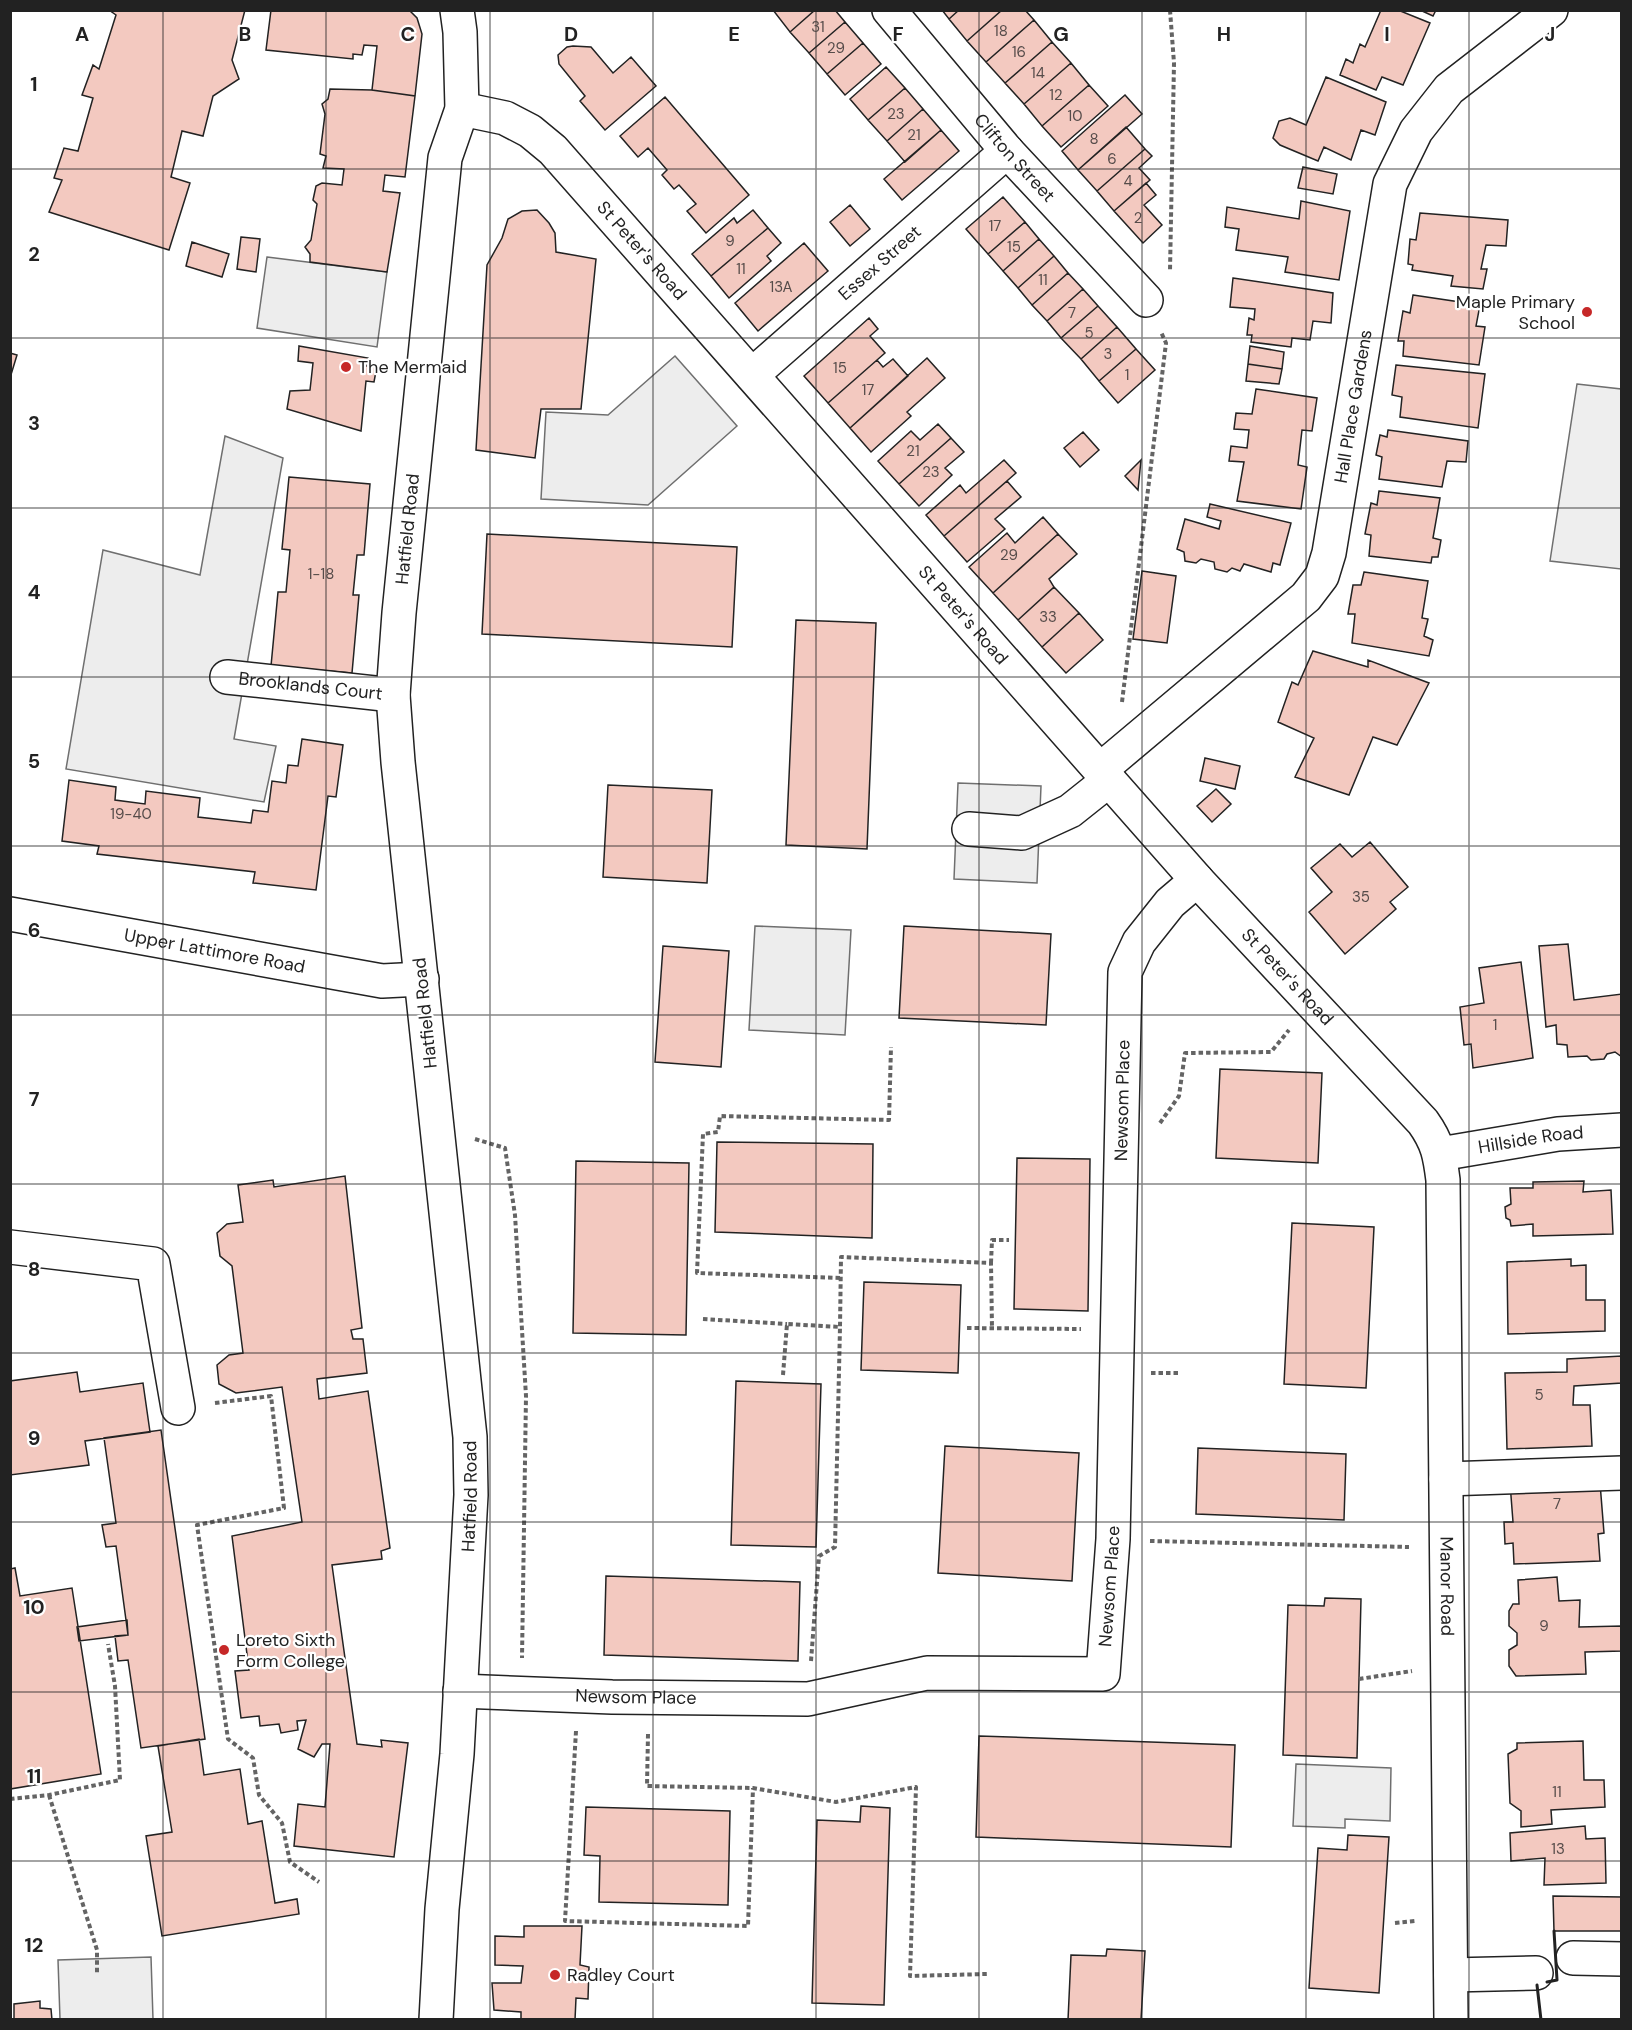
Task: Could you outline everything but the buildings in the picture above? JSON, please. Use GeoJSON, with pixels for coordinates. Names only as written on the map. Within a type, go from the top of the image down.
{"type":"FeatureCollection","features":[{"type":"Feature","properties":{"kind":"street","name":"Hatfield Road"},"geometry":{"type":"LineString","coordinates":[[436,2019],[442,1909],[457,1754],[471,1495],[470,1437],[398,762],[393,695],[399,613],[445,158],[462,110],[460,32],[457,10]]}},
{"type":"Feature","properties":{"kind":"street","name":"Clifton Street"},"geometry":{"type":"LineString","coordinates":[[889,10],[1007,151],[1146,300]]}},
{"type":"Feature","properties":{"kind":"street","name":"Hall Place Gardens"},"geometry":{"type":"LineString","coordinates":[[969,829],[1022,832],[1070,812],[1105,775],[1306,597],[1323,576],[1329,553],[1390,183],[1416,131],[1449,89],[1551,10]]}},
{"type":"Feature","properties":{"kind":"street","name":"St Peter's Road"},"geometry":{"type":"LineString","coordinates":[[462,110],[505,118],[530,131],[553,150],[1197,880],[1423,1122],[1440,1154]]}},
{"type":"Feature","properties":{"kind":"street","name":"Essex Street"},"geometry":{"type":"LineString","coordinates":[[752,375],[1007,151]]}},
{"type":"Feature","properties":{"kind":"street","name":"Brooklands Court"},"geometry":{"type":"LineString","coordinates":[[227,677],[393,695]]}},
{"type":"Feature","properties":{"kind":"street","name":"Newsom Place"},"geometry":{"type":"LineString","coordinates":[[460,1691],[808,1699],[927,1673],[1103,1674],[1113,1539],[1125,972],[1139,942],[1170,903],[1197,880]]}},
{"type":"Feature","properties":{"kind":"street","name":"Upper Lattimore Road"},"geometry":{"type":"LineString","coordinates":[[10,914],[382,981],[422,979]]}},
{"type":"Feature","properties":{"kind":"street","name":"Hillside Road"},"geometry":{"type":"LineString","coordinates":[[1440,1154],[1558,1134],[1622,1130]]}},
{"type":"Feature","properties":{"kind":"street","name":"Manor Road"},"geometry":{"type":"LineString","coordinates":[[1440,1154],[1443,1180],[1451,2019]]}},
{"type":"Feature","properties":{"kind":"street"},"geometry":{"type":"LineString","coordinates":[[10,1247],[153,1264],[178,1408]]}},
{"type":"Feature","properties":{"kind":"street"},"geometry":{"type":"LineString","coordinates":[[1446,1479],[1622,1473]]}},
{"type":"Feature","properties":{"kind":"street"},"geometry":{"type":"LineString","coordinates":[[1573,1958],[1622,1959]]}},
{"type":"Feature","properties":{"kind":"street"},"geometry":{"type":"LineString","coordinates":[[1451,1975],[1536,1973]]}},
{"type":"Feature","properties":{"kind":"path"},"geometry":{"type":"LineString","coordinates":[[1122,703],[1166,343],[1146,300],[1170,271],[1174,63],[1170,10]]}},
{"type":"Feature","properties":{"kind":"path"},"geometry":{"type":"LineString","coordinates":[[1122,1141],[1148,1138],[1179,1096],[1185,1053],[1271,1052],[1311,1004]]}},
{"type":"Feature","properties":{"kind":"path"},"geometry":{"type":"LineString","coordinates":[[840,1278],[697,1273],[703,1134],[718,1132],[720,1116],[889,1120],[891,1047]]}},
{"type":"Feature","properties":{"kind":"path"},"geometry":{"type":"LineString","coordinates":[[437,1127],[504,1148],[515,1215],[526,1396],[523,1634],[520,1693]]}},
{"type":"Feature","properties":{"kind":"path"},"geometry":{"type":"LineString","coordinates":[[992,1328],[992,1240],[1009,1240]]}},
{"type":"Feature","properties":{"kind":"path"},"geometry":{"type":"LineString","coordinates":[[808,1699],[819,1556],[835,1547],[841,1257],[991,1263]]}},
{"type":"Feature","properties":{"kind":"path"},"geometry":{"type":"LineString","coordinates":[[703,1319],[840,1327]]}},
{"type":"Feature","properties":{"kind":"path"},"geometry":{"type":"LineString","coordinates":[[783,1375],[787,1324]]}},
{"type":"Feature","properties":{"kind":"path"},"geometry":{"type":"LineString","coordinates":[[967,1328],[1118,1329]]}},
{"type":"Feature","properties":{"kind":"path"},"geometry":{"type":"LineString","coordinates":[[178,1408],[272,1396],[285,1508],[197,1525],[228,1739],[253,1758],[259,1795],[282,1823],[290,1862],[319,1882]]}},
{"type":"Feature","properties":{"kind":"path"},"geometry":{"type":"LineString","coordinates":[[1113,1539],[1446,1547]]}},
{"type":"Feature","properties":{"kind":"path"},"geometry":{"type":"LineString","coordinates":[[10,1799],[49,1795],[120,1780],[115,1686],[108,1644]]}},
{"type":"Feature","properties":{"kind":"path"},"geometry":{"type":"LineString","coordinates":[[1359,1679],[1447,1665]]}},
{"type":"Feature","properties":{"kind":"path"},"geometry":{"type":"LineString","coordinates":[[578,1695],[565,1921],[748,1926],[753,1788]]}},
{"type":"Feature","properties":{"kind":"path"},"geometry":{"type":"LineString","coordinates":[[649,1697],[647,1786],[753,1788],[836,1802],[916,1787],[910,1976],[987,1974]]}},
{"type":"Feature","properties":{"kind":"path"},"geometry":{"type":"LineString","coordinates":[[49,1795],[96,1950],[98,1973]]}},
{"type":"Feature","properties":{"kind":"shaded area"},"geometry":{"type":"Polygon","coordinates":[[[267,257],[387,272],[377,347],[257,328],[267,257]]]}},
{"type":"Feature","properties":{"kind":"shaded area"},"geometry":{"type":"Polygon","coordinates":[[[675,356],[737,426],[648,505],[541,499],[546,412],[608,415],[675,356]]]}},
{"type":"Feature","properties":{"kind":"shaded area"},"geometry":{"type":"Polygon","coordinates":[[[1577,384],[1621,389],[1621,569],[1550,561],[1577,384]]]}},
{"type":"Feature","properties":{"kind":"shaded area"},"geometry":{"type":"Polygon","coordinates":[[[225,436],[283,458],[234,739],[276,746],[264,802],[66,769],[103,550],[200,575],[225,436]]]}},
{"type":"Feature","properties":{"kind":"shaded area"},"geometry":{"type":"Polygon","coordinates":[[[958,783],[1041,786],[1037,883],[954,879],[958,783]]]}},
{"type":"Feature","properties":{"kind":"shaded area"},"geometry":{"type":"Polygon","coordinates":[[[755,926],[851,930],[845,1035],[749,1030],[755,926]]]}},
{"type":"Feature","properties":{"kind":"shaded area"},"geometry":{"type":"Polygon","coordinates":[[[1296,1764],[1391,1768],[1390,1821],[1345,1819],[1345,1828],[1293,1826],[1296,1764]]]}},
{"type":"Feature","properties":{"kind":"shaded area"},"geometry":{"type":"Polygon","coordinates":[[[151,1957],[153,2019],[60,2019],[58,1960],[151,1957]]]}},
{"type":"Feature","properties":{"kind":"wall"},"geometry":{"type":"LineString","coordinates":[[1547,1982],[1557,1980],[1554,1931]]}},
{"type":"Feature","properties":{"kind":"wall"},"geometry":{"type":"LineString","coordinates":[[1537,1985],[1541,2020]]}},
{"type":"Feature","properties":{"kind":"place","name":"Maple Primary School"},"geometry":{"type":"Point","coordinates":[1587,312]}},
{"type":"Feature","properties":{"kind":"place","name":"The Mermaid"},"geometry":{"type":"Point","coordinates":[346,367]}},
{"type":"Feature","properties":{"kind":"place","name":"Loreto Sixth Form College"},"geometry":{"type":"Point","coordinates":[224,1650]}},
{"type":"Feature","properties":{"kind":"place","name":"Radley Court"},"geometry":{"type":"Point","coordinates":[555,1975]}}]}
